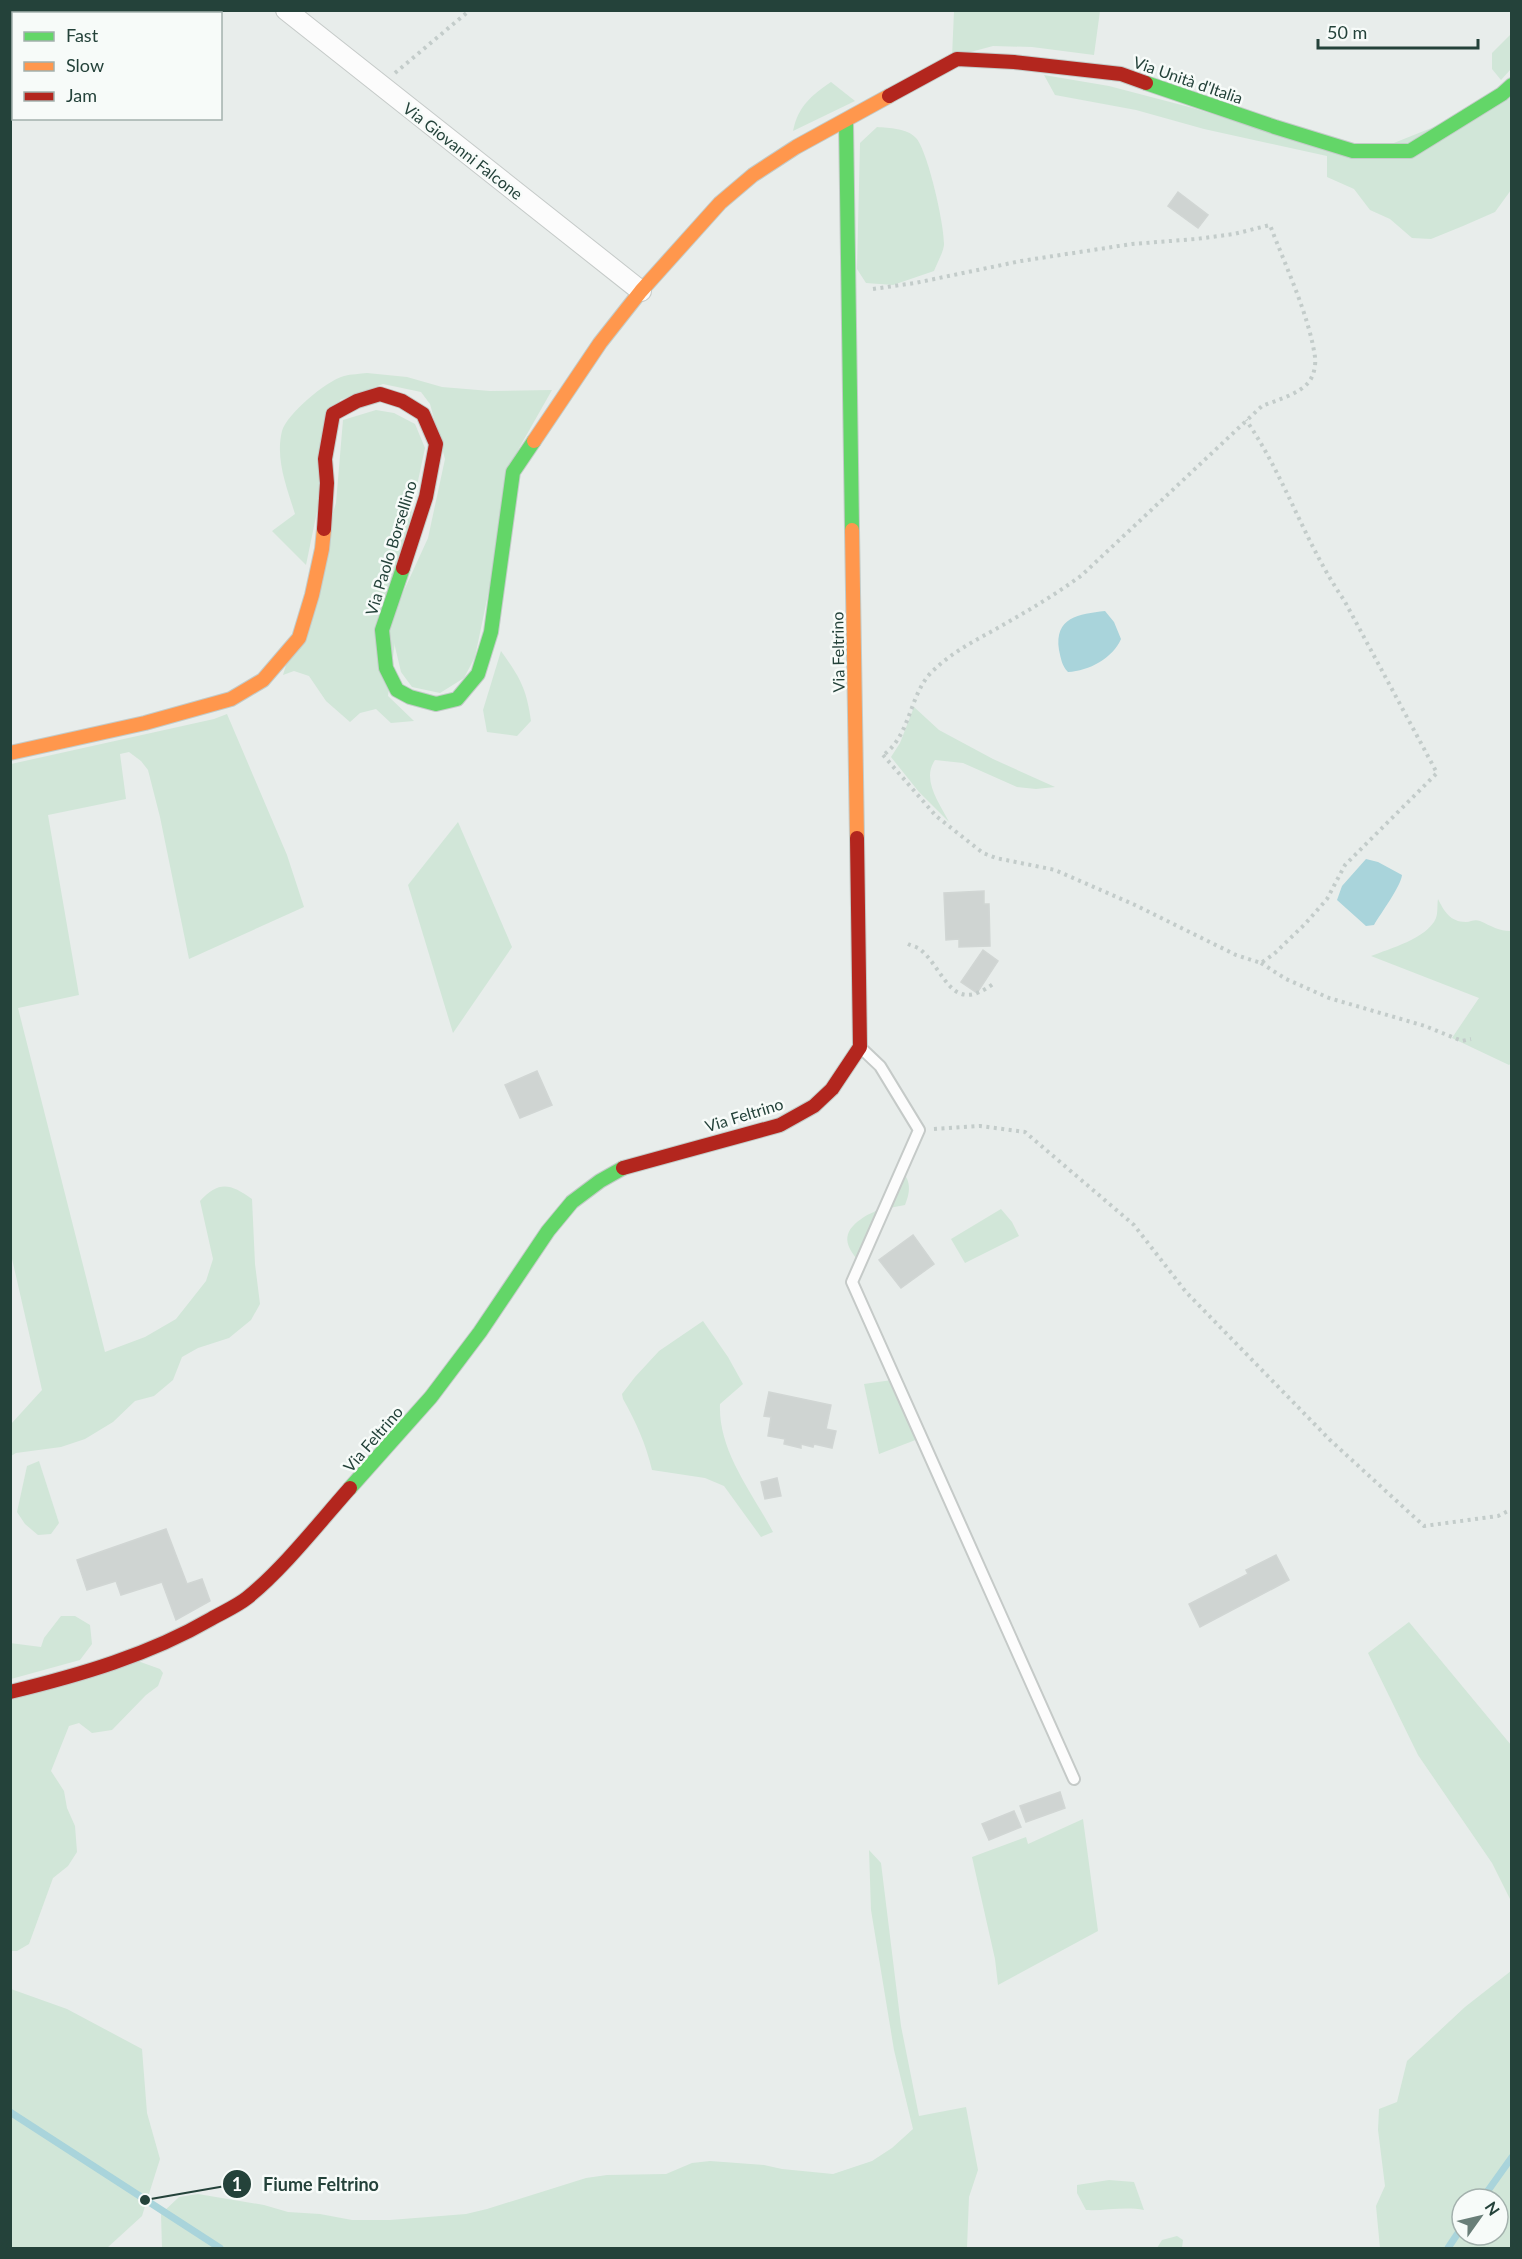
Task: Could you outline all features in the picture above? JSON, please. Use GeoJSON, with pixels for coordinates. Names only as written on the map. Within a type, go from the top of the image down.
{"type":"FeatureCollection","features":[{"type":"Feature","properties":{"kind":"street","name":"Via Giovanni Falcone"},"geometry":{"type":"LineString","coordinates":[[286,10],[641,291]]}},
{"type":"Feature","properties":{"kind":"street","name":"Via Unità d'Italia"},"geometry":{"type":"LineString","coordinates":[[846,121],[957,59],[1014,62],[1121,74],[1353,151],[1410,151],[1502,94],[1512,85]]}},
{"type":"Feature","properties":{"kind":"street","name":"Via Paolo Borsellino"},"geometry":{"type":"LineString","coordinates":[[10,753],[145,723],[231,699],[262,680],[299,638],[312,595],[322,549],[327,483],[325,459],[333,414],[357,401],[380,394],[402,401],[423,414],[436,444],[426,497],[382,630],[386,668],[397,690],[410,698],[436,704],[457,699],[478,674],[491,632],[513,472],[600,343],[641,291],[720,203],[753,175],[796,147],[846,121]]}},
{"type":"Feature","properties":{"kind":"street","name":"Via Feltrino"},"geometry":{"type":"LineString","coordinates":[[10,1692],[74,1676],[119,1661],[185,1634],[246,1599],[299,1545],[431,1397],[480,1332],[548,1231],[572,1202],[600,1181],[627,1166],[780,1125],[814,1106],[832,1089],[860,1047],[846,121]]}},
{"type":"Feature","properties":{"kind":"lane"},"geometry":{"type":"LineString","coordinates":[[860,1047],[880,1066],[920,1131],[852,1282],[1074,1779]]}},
{"type":"Feature","properties":{"kind":"path"},"geometry":{"type":"LineString","coordinates":[[381,86],[470,10]]}},
{"type":"Feature","properties":{"kind":"path"},"geometry":{"type":"LineString","coordinates":[[849,294],[915,283],[1011,262],[1132,244],[1234,234],[1270,225],[1306,322],[1315,358],[1315,369],[1308,383],[1293,393],[1262,406],[1082,575],[1062,590],[959,650],[942,663],[927,677],[893,748],[883,755]]}},
{"type":"Feature","properties":{"kind":"path"},"geometry":{"type":"LineString","coordinates":[[1246,420],[1263,444],[1329,578],[1344,600],[1437,773],[1345,866],[1327,899],[1305,924],[1274,954],[1261,963]]}},
{"type":"Feature","properties":{"kind":"path"},"geometry":{"type":"LineString","coordinates":[[856,744],[883,755],[936,816],[983,853],[996,858],[1055,870],[1135,905],[1236,955],[1261,963],[1286,979],[1329,998],[1425,1026],[1461,1041],[1471,1039]]}},
{"type":"Feature","properties":{"kind":"path"},"geometry":{"type":"LineString","coordinates":[[908,944],[920,949],[952,990],[972,996],[980,994],[993,984]]}},
{"type":"Feature","properties":{"kind":"path"},"geometry":{"type":"LineString","coordinates":[[920,1131],[980,1126],[1025,1132],[1134,1225],[1186,1292],[1330,1440],[1424,1526],[1498,1516],[1512,1509]]}},
{"type":"Feature","properties":{"kind":"green space"},"geometry":{"type":"Polygon","coordinates":[[[954,11],[1100,11],[1094,55],[1032,47],[993,46],[952,57],[954,11]]]}},
{"type":"Feature","properties":{"kind":"green space"},"geometry":{"type":"Polygon","coordinates":[[[1511,34],[1511,69],[1501,80],[1492,69],[1492,53],[1511,34]]]}},
{"type":"Feature","properties":{"kind":"green space"},"geometry":{"type":"Polygon","coordinates":[[[1044,75],[1109,86],[1193,108],[1354,159],[1511,96],[1511,190],[1495,212],[1431,239],[1412,238],[1390,219],[1370,210],[1354,189],[1327,177],[1327,156],[1204,129],[1136,110],[1055,95],[1044,75]]]}},
{"type":"Feature","properties":{"kind":"green space"},"geometry":{"type":"Polygon","coordinates":[[[831,82],[855,101],[793,131],[798,115],[806,102],[831,82]]]}},
{"type":"Feature","properties":{"kind":"green space"},"geometry":{"type":"Polygon","coordinates":[[[877,127],[908,132],[921,146],[935,190],[944,236],[944,245],[934,271],[893,285],[866,283],[857,269],[860,143],[877,127]]]}},
{"type":"Feature","properties":{"kind":"green space"},"geometry":{"type":"Polygon","coordinates":[[[367,373],[407,377],[442,387],[490,391],[552,390],[518,450],[475,657],[464,678],[440,693],[412,687],[401,672],[392,634],[401,597],[428,538],[445,459],[430,404],[421,392],[383,384],[340,400],[306,565],[272,531],[295,514],[281,463],[280,442],[285,424],[299,407],[327,384],[344,376],[367,373]]]}},
{"type":"Feature","properties":{"kind":"green space"},"geometry":{"type":"Polygon","coordinates":[[[376,410],[394,413],[415,424],[425,448],[412,509],[388,696],[414,721],[391,723],[376,709],[360,713],[350,722],[326,701],[309,676],[294,671],[283,675],[336,503],[343,420],[376,410]]]}},
{"type":"Feature","properties":{"kind":"green space"},"geometry":{"type":"Polygon","coordinates":[[[501,651],[521,683],[529,709],[531,721],[517,736],[487,732],[483,710],[501,651]]]}},
{"type":"Feature","properties":{"kind":"green space"},"geometry":{"type":"Polygon","coordinates":[[[914,707],[939,730],[993,759],[1055,787],[1036,789],[1017,787],[963,763],[935,760],[931,768],[931,784],[949,822],[919,792],[891,757],[900,743],[914,707]]]}},
{"type":"Feature","properties":{"kind":"green space"},"geometry":{"type":"Polygon","coordinates":[[[227,714],[287,855],[304,907],[189,959],[148,770],[129,752],[120,754],[126,799],[48,815],[79,995],[18,1008],[105,1352],[145,1337],[176,1319],[206,1281],[213,1259],[200,1201],[219,1187],[225,1186],[238,1190],[252,1199],[255,1264],[260,1304],[251,1320],[229,1338],[198,1348],[182,1357],[173,1380],[154,1396],[135,1401],[113,1422],[85,1439],[61,1447],[16,1453],[11,1456],[11,1424],[42,1390],[10,1250],[11,764],[214,719],[227,714]]]}},
{"type":"Feature","properties":{"kind":"green space"},"geometry":{"type":"Polygon","coordinates":[[[458,822],[512,947],[453,1033],[408,885],[458,822]]]}},
{"type":"Feature","properties":{"kind":"green space"},"geometry":{"type":"Polygon","coordinates":[[[1438,899],[1445,912],[1460,922],[1478,920],[1499,929],[1511,931],[1512,1062],[1509,1065],[1452,1038],[1479,998],[1371,956],[1407,942],[1425,931],[1436,918],[1438,899]]]}},
{"type":"Feature","properties":{"kind":"green space"},"geometry":{"type":"Polygon","coordinates":[[[900,1168],[909,1186],[905,1205],[889,1208],[879,1225],[876,1243],[858,1260],[849,1248],[849,1232],[857,1222],[881,1206],[900,1168]]]}},
{"type":"Feature","properties":{"kind":"green space"},"geometry":{"type":"Polygon","coordinates":[[[1001,1209],[1012,1222],[1019,1236],[965,1263],[951,1239],[1001,1209]]]}},
{"type":"Feature","properties":{"kind":"green space"},"geometry":{"type":"Polygon","coordinates":[[[703,1321],[728,1357],[743,1384],[720,1404],[721,1421],[730,1455],[773,1532],[761,1537],[724,1486],[705,1478],[652,1470],[640,1433],[623,1399],[622,1394],[659,1351],[703,1321]]]}},
{"type":"Feature","properties":{"kind":"green space"},"geometry":{"type":"Polygon","coordinates":[[[892,1380],[918,1439],[879,1454],[864,1384],[892,1380]]]}},
{"type":"Feature","properties":{"kind":"green space"},"geometry":{"type":"Polygon","coordinates":[[[39,1461],[59,1523],[51,1534],[38,1535],[25,1524],[17,1512],[27,1466],[39,1461]]]}},
{"type":"Feature","properties":{"kind":"green space"},"geometry":{"type":"Polygon","coordinates":[[[61,1616],[75,1616],[90,1625],[92,1644],[80,1660],[11,1679],[10,1643],[41,1647],[44,1638],[61,1616]]]}},
{"type":"Feature","properties":{"kind":"green space"},"geometry":{"type":"Polygon","coordinates":[[[1409,1622],[1511,1745],[1511,1901],[1492,1863],[1418,1755],[1368,1653],[1409,1622]]]}},
{"type":"Feature","properties":{"kind":"green space"},"geometry":{"type":"Polygon","coordinates":[[[135,1660],[160,1669],[163,1673],[158,1686],[112,1730],[92,1733],[79,1723],[69,1726],[51,1771],[64,1791],[67,1808],[75,1826],[77,1852],[68,1866],[53,1878],[29,1944],[17,1951],[11,1951],[11,1697],[135,1660]]]}},
{"type":"Feature","properties":{"kind":"green space"},"geometry":{"type":"Polygon","coordinates":[[[1083,1819],[1098,1931],[998,1985],[995,1959],[972,1857],[1026,1837],[1028,1844],[1083,1819]]]}},
{"type":"Feature","properties":{"kind":"green space"},"geometry":{"type":"Polygon","coordinates":[[[869,1850],[881,1863],[901,2026],[919,2116],[966,2107],[978,2170],[969,2197],[967,2248],[162,2248],[161,2214],[179,2197],[198,2194],[264,2205],[288,2212],[320,2214],[352,2220],[390,2220],[466,2214],[586,2178],[607,2175],[666,2174],[692,2163],[710,2161],[764,2165],[833,2174],[872,2161],[892,2148],[913,2129],[894,2050],[871,1910],[869,1850]]]}},
{"type":"Feature","properties":{"kind":"green space"},"geometry":{"type":"Polygon","coordinates":[[[1511,1971],[1511,2248],[1380,2248],[1376,2206],[1385,2186],[1378,2130],[1379,2109],[1397,2102],[1407,2061],[1465,2007],[1511,1971]]]}},
{"type":"Feature","properties":{"kind":"green space"},"geometry":{"type":"Polygon","coordinates":[[[11,1989],[67,2009],[142,2049],[147,2113],[160,2159],[142,2216],[107,2248],[11,2248],[11,1989]]]}},
{"type":"Feature","properties":{"kind":"green space"},"geometry":{"type":"Polygon","coordinates":[[[1109,2180],[1134,2182],[1144,2210],[1130,2208],[1086,2210],[1077,2193],[1077,2185],[1109,2180]]]}},
{"type":"Feature","properties":{"kind":"green space"},"geometry":{"type":"Polygon","coordinates":[[[1177,2236],[1183,2240],[1182,2248],[1157,2248],[1162,2240],[1177,2236]]]}},
{"type":"Feature","properties":{"kind":"water"},"geometry":{"type":"Polygon","coordinates":[[[1105,611],[1114,622],[1121,639],[1117,646],[1106,658],[1092,666],[1068,672],[1063,665],[1059,650],[1060,630],[1070,619],[1105,611]]]}},
{"type":"Feature","properties":{"kind":"water"},"geometry":{"type":"Polygon","coordinates":[[[1366,859],[1378,862],[1402,875],[1395,892],[1374,925],[1366,926],[1337,900],[1342,886],[1366,859]]]}},
{"type":"Feature","properties":{"kind":"building"},"geometry":{"type":"Polygon","coordinates":[[[1178,192],[1208,215],[1198,228],[1168,206],[1178,192]]]}},
{"type":"Feature","properties":{"kind":"building"},"geometry":{"type":"Polygon","coordinates":[[[984,891],[984,904],[989,904],[990,946],[959,947],[959,939],[946,940],[944,893],[984,891]]]}},
{"type":"Feature","properties":{"kind":"building"},"geometry":{"type":"Polygon","coordinates":[[[983,950],[998,961],[977,993],[961,982],[983,950]]]}},
{"type":"Feature","properties":{"kind":"building"},"geometry":{"type":"Polygon","coordinates":[[[537,1071],[552,1105],[520,1118],[505,1085],[537,1071]]]}},
{"type":"Feature","properties":{"kind":"building"},"geometry":{"type":"Polygon","coordinates":[[[913,1235],[934,1264],[901,1288],[879,1260],[913,1235]]]}},
{"type":"Feature","properties":{"kind":"building"},"geometry":{"type":"Polygon","coordinates":[[[769,1392],[831,1405],[826,1429],[836,1431],[832,1448],[801,1444],[801,1448],[784,1444],[785,1439],[768,1436],[771,1417],[764,1416],[769,1392]]]}},
{"type":"Feature","properties":{"kind":"building"},"geometry":{"type":"Polygon","coordinates":[[[777,1478],[781,1496],[765,1499],[761,1482],[777,1478]]]}},
{"type":"Feature","properties":{"kind":"building"},"geometry":{"type":"Polygon","coordinates":[[[166,1529],[187,1584],[202,1579],[210,1601],[176,1620],[162,1582],[121,1595],[116,1581],[87,1590],[77,1560],[166,1529]]]}},
{"type":"Feature","properties":{"kind":"building"},"geometry":{"type":"Polygon","coordinates":[[[1276,1555],[1289,1580],[1200,1627],[1189,1604],[1248,1574],[1246,1570],[1276,1555]]]}},
{"type":"Feature","properties":{"kind":"building"},"geometry":{"type":"Polygon","coordinates":[[[1060,1792],[1065,1808],[1026,1822],[1020,1806],[1060,1792]]]}},
{"type":"Feature","properties":{"kind":"building"},"geometry":{"type":"Polygon","coordinates":[[[1014,1811],[1021,1827],[989,1840],[982,1824],[1014,1811]]]}},
{"type":"Feature","properties":{"kind":"waterway"},"geometry":{"type":"LineString","coordinates":[[10,2112],[220,2248]]}},
{"type":"Feature","properties":{"kind":"waterway"},"geometry":{"type":"LineString","coordinates":[[1491,2187],[1512,2157]]}},
{"type":"Feature","properties":{"kind":"traffic: fast"},"geometry":{"type":"LineString","coordinates":[[1146,83],[1353,151],[1410,151],[1502,94],[1512,85]]}},
{"type":"Feature","properties":{"kind":"traffic: fast"},"geometry":{"type":"LineString","coordinates":[[846,121],[852,530]]}},
{"type":"Feature","properties":{"kind":"traffic: fast"},"geometry":{"type":"LineString","coordinates":[[403,568],[382,630],[386,668],[397,690],[410,697],[436,704],[457,699],[478,674],[491,632],[513,472],[534,441]]}},
{"type":"Feature","properties":{"kind":"traffic: fast"},"geometry":{"type":"LineString","coordinates":[[350,1488],[431,1397],[480,1332],[548,1231],[572,1202],[600,1181],[623,1168]]}},
{"type":"Feature","properties":{"kind":"traffic: slow"},"geometry":{"type":"LineString","coordinates":[[534,441],[600,343],[641,291],[720,203],[753,175],[796,147],[889,96]]}},
{"type":"Feature","properties":{"kind":"traffic: slow"},"geometry":{"type":"LineString","coordinates":[[10,753],[145,723],[231,699],[263,680],[299,638],[312,595],[324,529]]}},
{"type":"Feature","properties":{"kind":"traffic: slow"},"geometry":{"type":"LineString","coordinates":[[852,530],[857,838]]}},
{"type":"Feature","properties":{"kind":"traffic: jam"},"geometry":{"type":"LineString","coordinates":[[889,96],[957,59],[1014,62],[1121,74],[1146,83]]}},
{"type":"Feature","properties":{"kind":"traffic: jam"},"geometry":{"type":"LineString","coordinates":[[324,529],[327,483],[325,459],[333,414],[357,401],[380,394],[402,401],[423,414],[436,444],[426,497],[403,568]]}},
{"type":"Feature","properties":{"kind":"traffic: jam"},"geometry":{"type":"LineString","coordinates":[[623,1168],[780,1125],[814,1106],[832,1089],[860,1047],[857,838]]}},
{"type":"Feature","properties":{"kind":"traffic: jam"},"geometry":{"type":"LineString","coordinates":[[10,1692],[113,1663],[187,1632],[239,1604],[287,1560],[350,1488]]}},
{"type":"Feature","properties":{"kind":"place","name":"Fiume Feltrino"},"geometry":{"type":"Point","coordinates":[145,2200]}}]}
